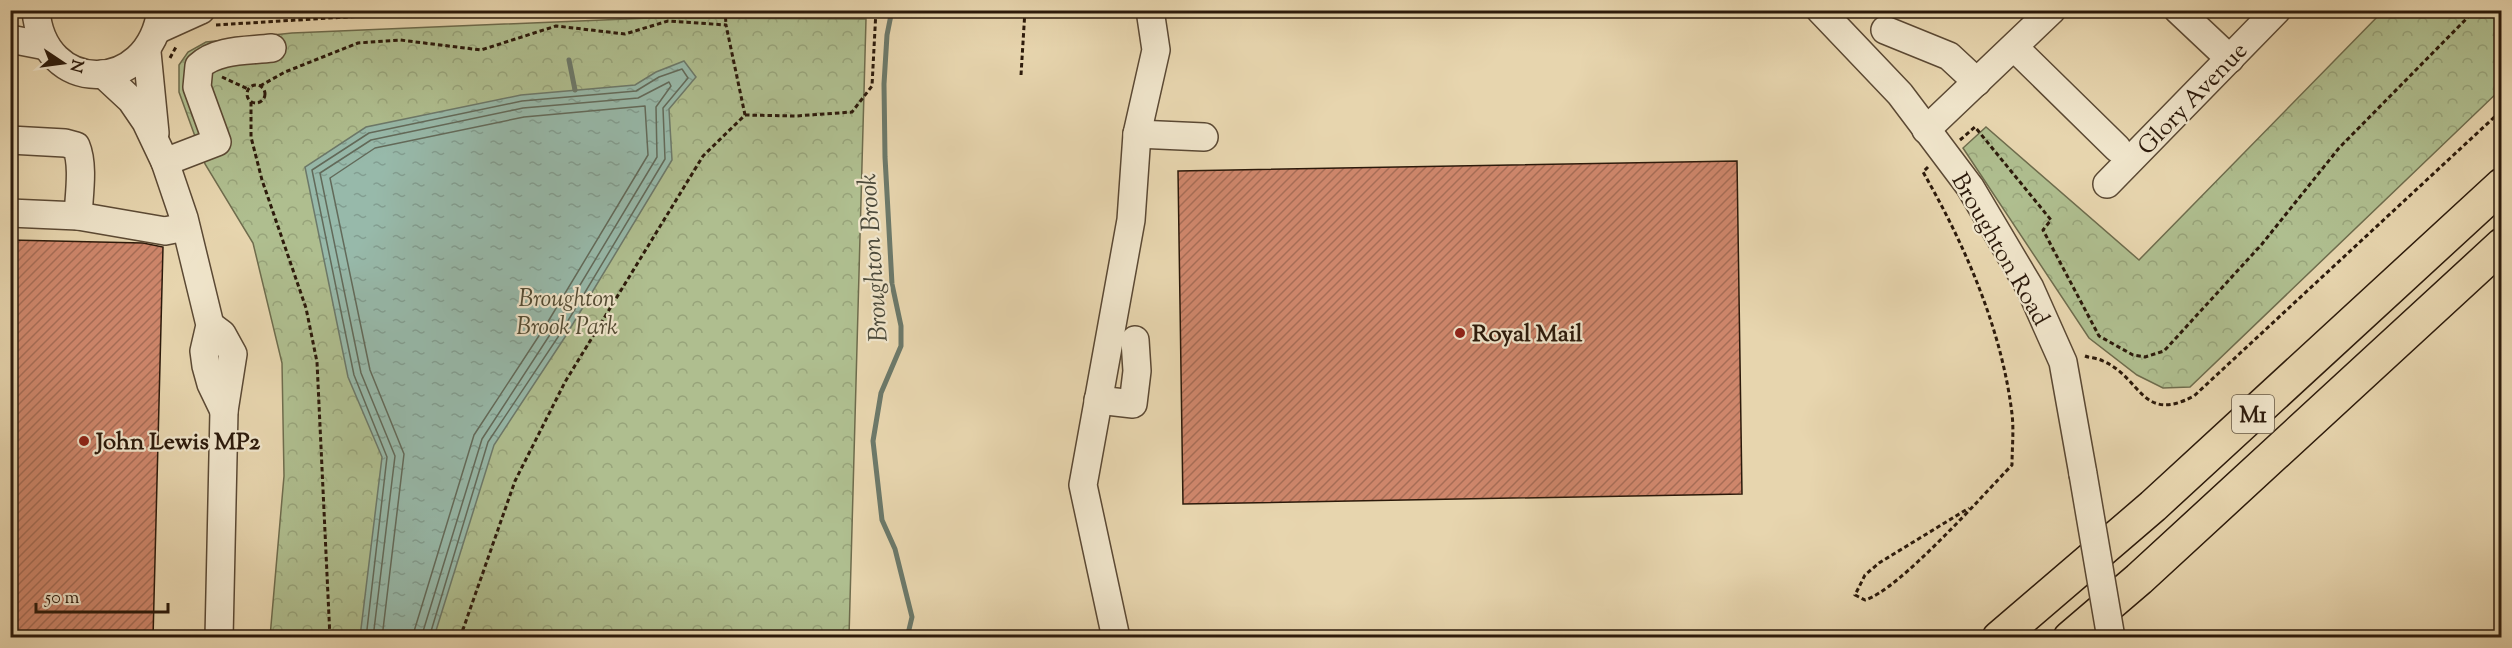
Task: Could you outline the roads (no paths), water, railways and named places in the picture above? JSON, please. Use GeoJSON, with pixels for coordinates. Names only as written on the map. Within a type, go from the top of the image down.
{"type":"FeatureCollection","features":[{"type":"Feature","properties":{"kind":"highway","name":"M1"},"geometry":{"type":"LineString","coordinates":[[1999,638],[2153,506],[2502,185]]}},
{"type":"Feature","properties":{"kind":"highway","name":"M1"},"geometry":{"type":"LineString","coordinates":[[2070,638],[2139,579],[2502,245]]}},
{"type":"Feature","properties":{"kind":"street"},"geometry":{"type":"LineString","coordinates":[[36,10],[37,27],[46,46],[57,59],[87,74],[103,74],[127,67],[163,37],[207,18]]}},
{"type":"Feature","properties":{"kind":"street"},"geometry":{"type":"LineString","coordinates":[[1116,638],[1083,485],[1131,220],[1137,134],[1156,51],[1150,10]]}},
{"type":"Feature","properties":{"kind":"street","name":"Broughton Road"},"geometry":{"type":"LineString","coordinates":[[1820,10],[1900,94],[1970,187],[2030,288],[2063,362],[2111,638]]}},
{"type":"Feature","properties":{"kind":"street"},"geometry":{"type":"LineString","coordinates":[[1926,130],[2052,10]]}},
{"type":"Feature","properties":{"kind":"street"},"geometry":{"type":"LineString","coordinates":[[2178,10],[2230,59]]}},
{"type":"Feature","properties":{"kind":"street","name":"Glory Avenue"},"geometry":{"type":"LineString","coordinates":[[2108,184],[2277,10]]}},
{"type":"Feature","properties":{"kind":"street"},"geometry":{"type":"LineString","coordinates":[[1886,30],[1949,56],[1977,82]]}},
{"type":"Feature","properties":{"kind":"street"},"geometry":{"type":"LineString","coordinates":[[160,151],[163,37]]}},
{"type":"Feature","properties":{"kind":"street"},"geometry":{"type":"LineString","coordinates":[[10,39],[46,46]]}},
{"type":"Feature","properties":{"kind":"street"},"geometry":{"type":"LineString","coordinates":[[2014,47],[2117,148]]}},
{"type":"Feature","properties":{"kind":"street"},"geometry":{"type":"LineString","coordinates":[[160,151],[217,142],[198,87],[199,66],[208,58],[222,54],[272,48]]}},
{"type":"Feature","properties":{"kind":"street"},"geometry":{"type":"LineString","coordinates":[[103,74],[131,100],[160,151],[185,227],[210,325],[222,334],[233,354],[224,411],[219,638]]}},
{"type":"Feature","properties":{"kind":"street"},"geometry":{"type":"LineString","coordinates":[[1137,134],[1204,137]]}},
{"type":"Feature","properties":{"kind":"street"},"geometry":{"type":"LineString","coordinates":[[10,140],[76,146],[79,153],[78,216]]}},
{"type":"Feature","properties":{"kind":"street"},"geometry":{"type":"LineString","coordinates":[[10,213],[78,216],[165,231],[185,227]]}},
{"type":"Feature","properties":{"kind":"street"},"geometry":{"type":"LineString","coordinates":[[1098,400],[1133,404],[1137,371],[1135,340]]}},
{"type":"Feature","properties":{"kind":"water"},"geometry":{"type":"Polygon","coordinates":[[[684,61],[696,77],[669,109],[672,160],[565,337],[494,445],[434,637],[360,637],[382,457],[348,377],[305,167],[366,127],[521,95],[635,85],[656,72],[684,61]]]}},
{"type":"Feature","properties":{"kind":"waterway","name":"Broughton Brook"},"geometry":{"type":"LineString","coordinates":[[892,10],[887,35],[884,84],[885,157],[892,284],[901,326],[901,346],[881,393],[873,441],[882,520],[895,549],[912,617],[907,638]]}},
{"type":"Feature","properties":{"kind":"waterway"},"geometry":{"type":"LineString","coordinates":[[569,60],[575,90]]}},
{"type":"Feature","properties":{"kind":"place","name":"Royal Mail"},"geometry":{"type":"Point","coordinates":[1460,333]}},
{"type":"Feature","properties":{"kind":"place","name":"John Lewis MP2"},"geometry":{"type":"Point","coordinates":[84,441]}},
{"type":"Feature","properties":{"kind":"park label","name":"Broughton Brook Park"},"geometry":{"type":"Point","coordinates":[567,312]}}]}
